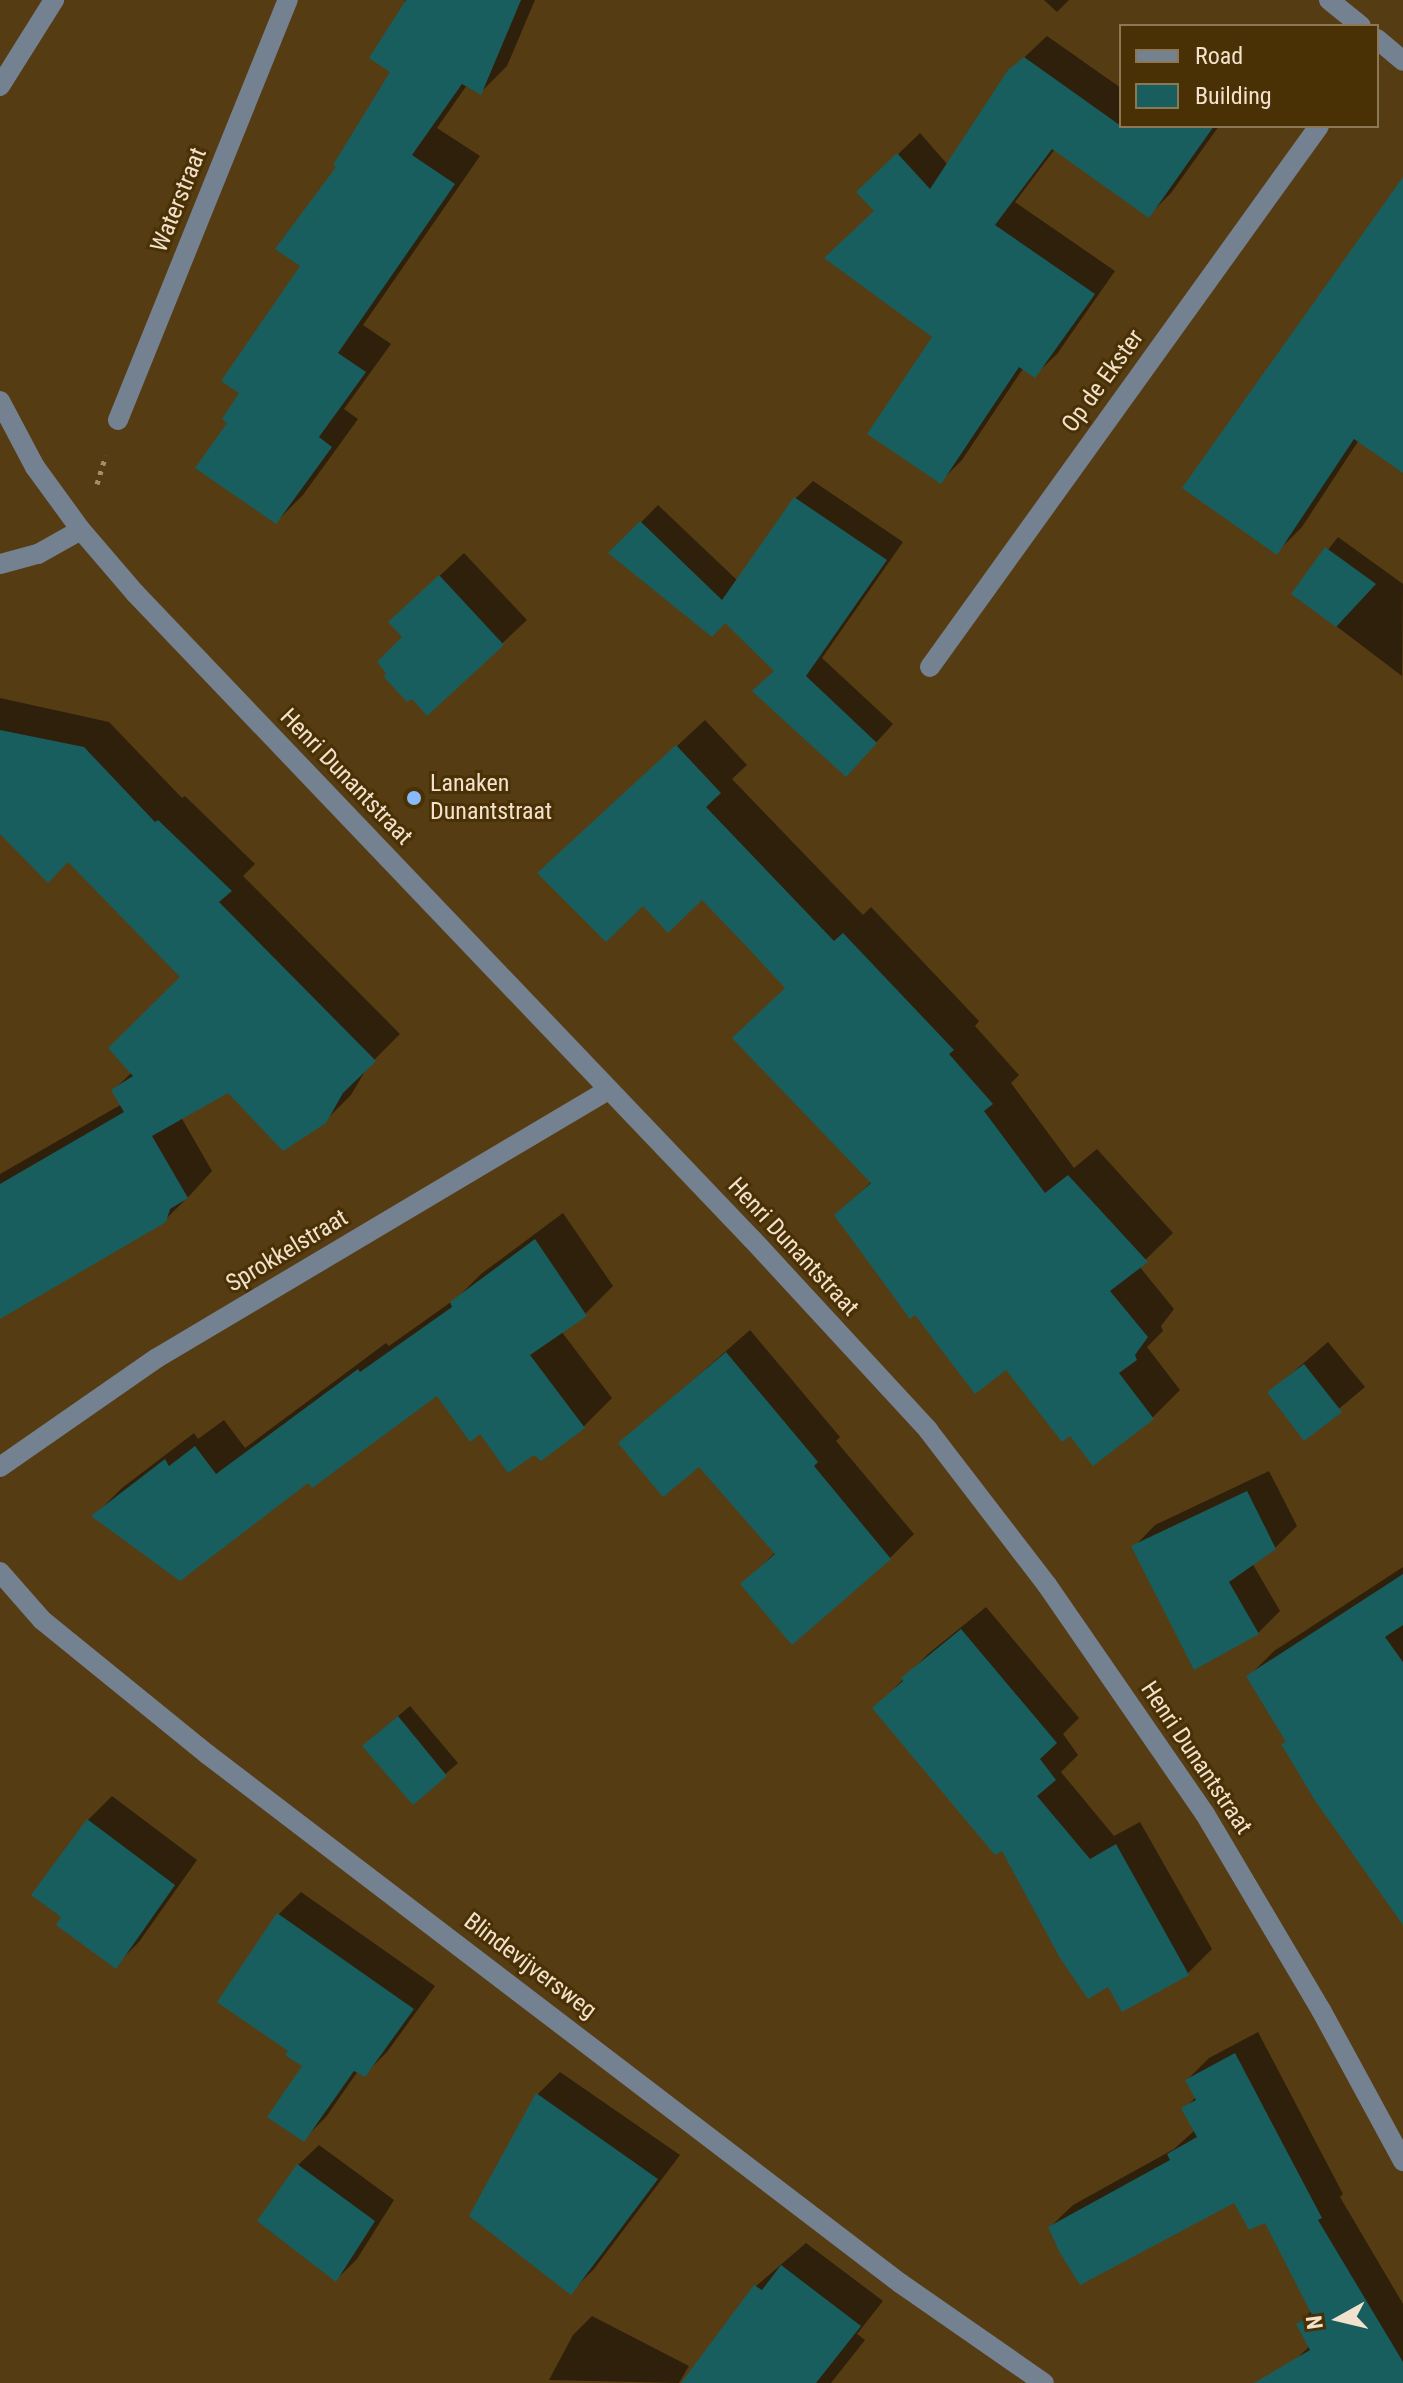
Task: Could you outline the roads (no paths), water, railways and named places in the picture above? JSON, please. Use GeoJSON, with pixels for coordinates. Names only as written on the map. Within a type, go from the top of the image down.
{"type":"FeatureCollection","features":[{"type":"Feature","properties":{"kind":"street"},"geometry":{"type":"LineString","coordinates":[[0,86],[54,0]]}},
{"type":"Feature","properties":{"kind":"street","name":"Waterstraat"},"geometry":{"type":"LineString","coordinates":[[118,420],[288,0]]}},
{"type":"Feature","properties":{"kind":"street"},"geometry":{"type":"LineString","coordinates":[[1329,0],[1359,24]]}},
{"type":"Feature","properties":{"kind":"street"},"geometry":{"type":"LineString","coordinates":[[1379,43],[1403,61]]}},
{"type":"Feature","properties":{"kind":"street","name":"Op de Ekster"},"geometry":{"type":"LineString","coordinates":[[930,667],[1318,128]]}},
{"type":"Feature","properties":{"kind":"street"},"geometry":{"type":"LineString","coordinates":[[0,401],[35,467],[81,530],[38,554],[0,564]]}},
{"type":"Feature","properties":{"kind":"street","name":"Henri Dunantstraat"},"geometry":{"type":"LineString","coordinates":[[81,530],[135,593],[928,1430],[1047,1585],[1205,1814],[1321,2010],[1403,2161]]}},
{"type":"Feature","properties":{"kind":"street","name":"Sprokkelstraat"},"geometry":{"type":"LineString","coordinates":[[0,1467],[157,1358],[608,1090]]}},
{"type":"Feature","properties":{"kind":"street","name":"Blindevijversweg"},"geometry":{"type":"LineString","coordinates":[[0,1572],[42,1620],[207,1754],[900,2283],[1044,2383]]}},
{"type":"Feature","properties":{"kind":"place","name":"Lanaken Dunantstraat"},"geometry":{"type":"Point","coordinates":[414,798]}}]}
